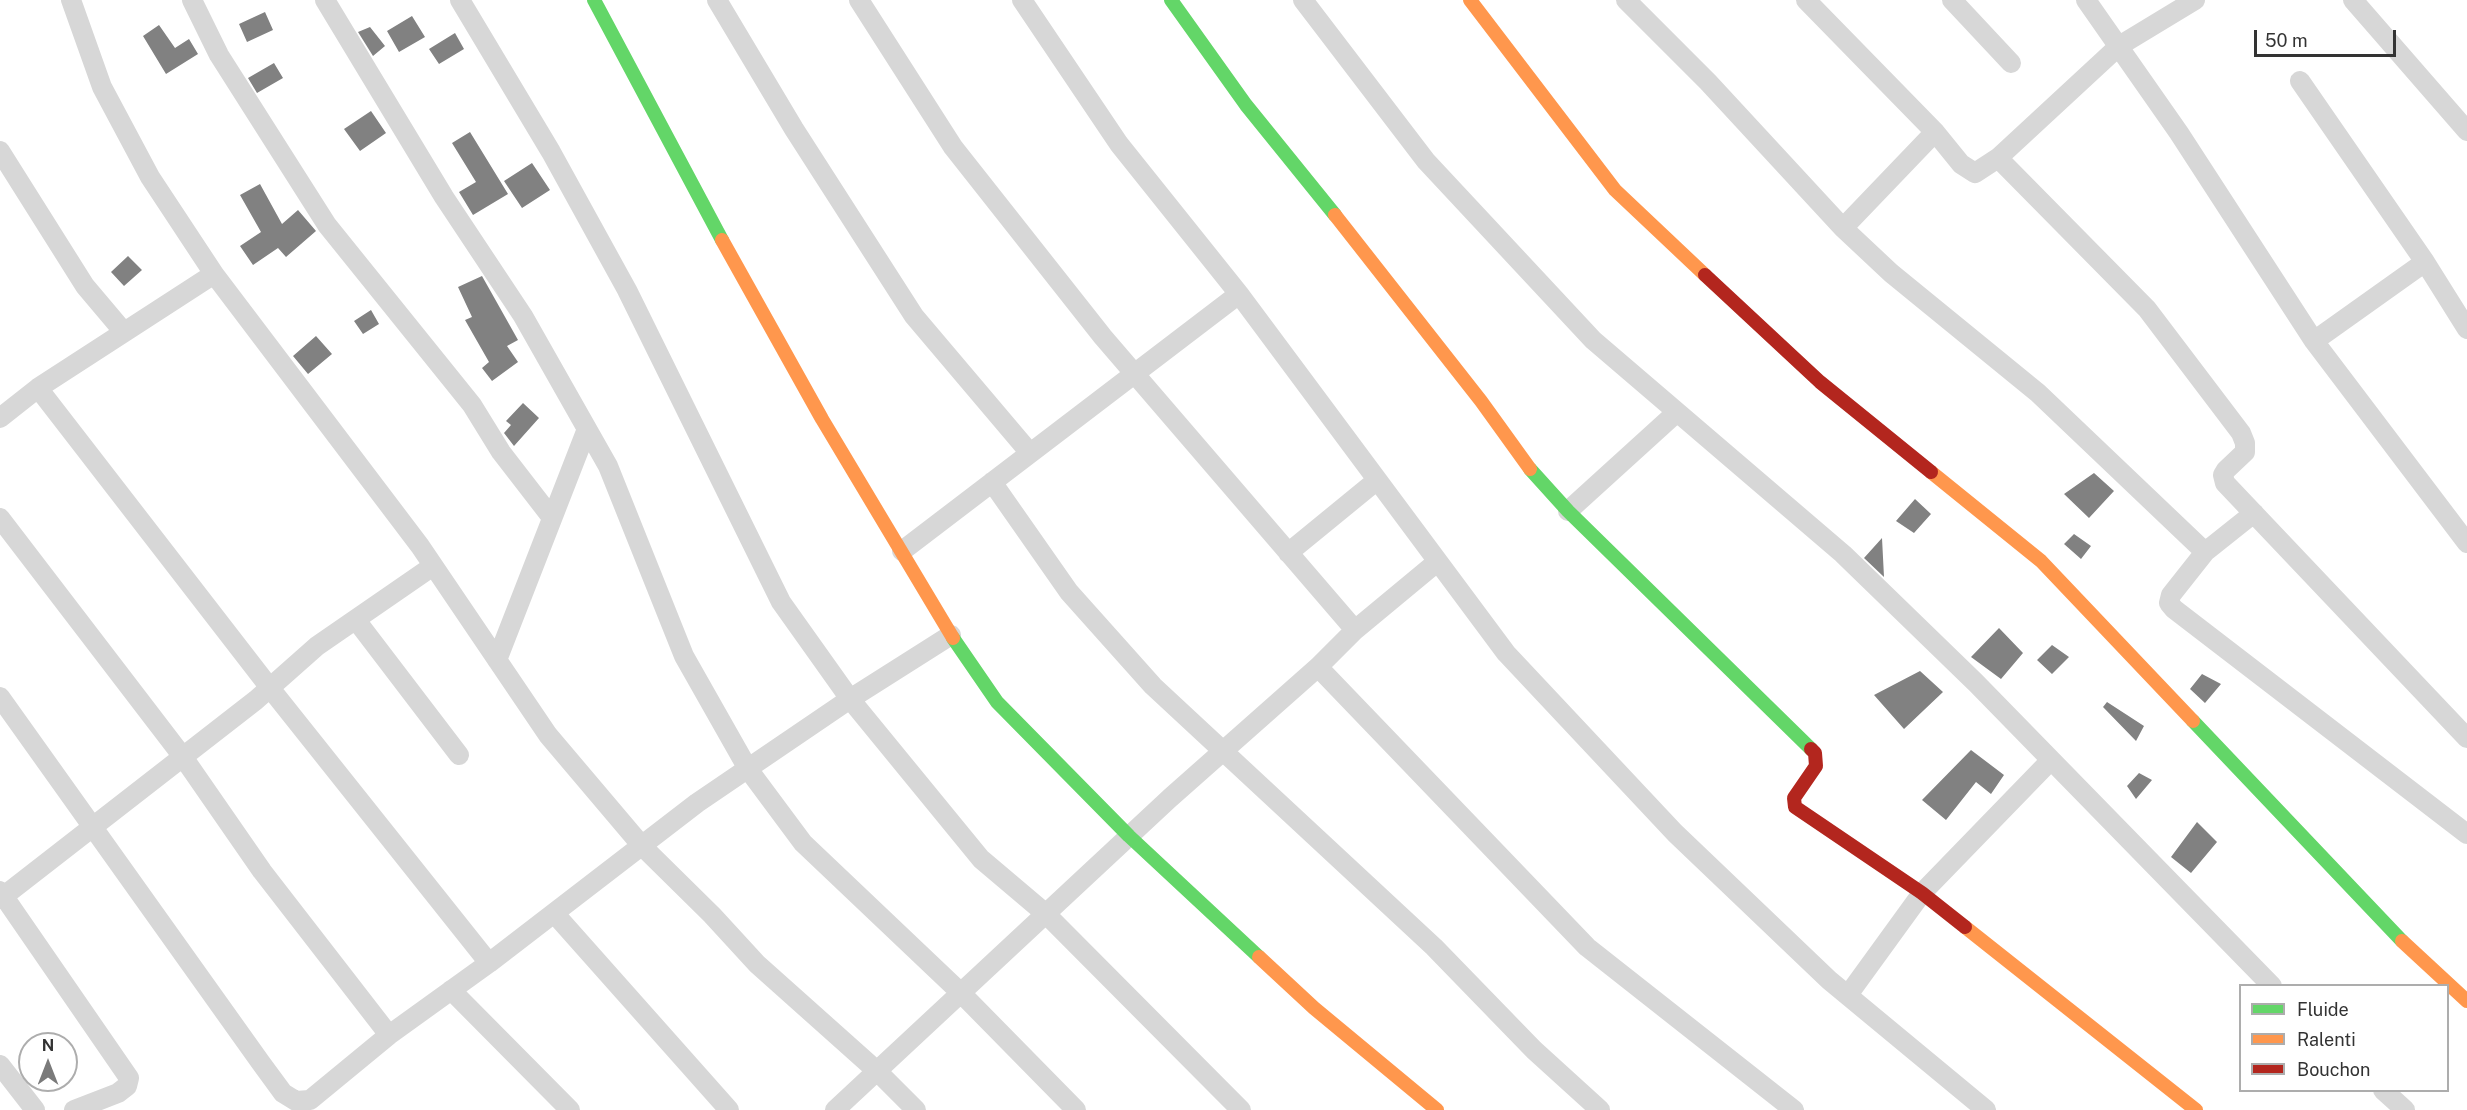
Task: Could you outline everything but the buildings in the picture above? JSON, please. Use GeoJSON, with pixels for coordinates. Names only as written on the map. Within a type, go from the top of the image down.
{"type":"FeatureCollection","features":[{"type":"Feature","properties":{"kind":"street"},"geometry":{"type":"LineString","coordinates":[[70,0],[102,87],[150,177],[214,274],[434,566],[548,735],[642,846],[712,915],[757,964],[878,1072],[916,1110]]}},
{"type":"Feature","properties":{"kind":"street"},"geometry":{"type":"LineString","coordinates":[[192,0],[219,56],[327,225],[472,405],[501,452],[552,518]]}},
{"type":"Feature","properties":{"kind":"street"},"geometry":{"type":"LineString","coordinates":[[325,0],[444,197],[523,316],[608,466],[684,656],[748,768],[803,843],[961,993],[1076,1110]]}},
{"type":"Feature","properties":{"kind":"street"},"geometry":{"type":"LineString","coordinates":[[460,0],[551,152],[627,290],[781,602],[850,699],[981,859],[1046,914],[1241,1110]]}},
{"type":"Feature","properties":{"kind":"street"},"geometry":{"type":"LineString","coordinates":[[594,0],[707,213],[811,398],[951,635],[997,702],[1130,836],[1314,1008],[1437,1110]]}},
{"type":"Feature","properties":{"kind":"street"},"geometry":{"type":"LineString","coordinates":[[717,0],[794,129],[914,316],[1030,453]]}},
{"type":"Feature","properties":{"kind":"street"},"geometry":{"type":"LineString","coordinates":[[859,0],[953,147],[1135,374],[1354,630]]}},
{"type":"Feature","properties":{"kind":"street"},"geometry":{"type":"LineString","coordinates":[[1022,0],[1119,144],[1239,294],[1506,653],[1675,833],[1848,995],[1986,1110]]}},
{"type":"Feature","properties":{"kind":"street"},"geometry":{"type":"LineString","coordinates":[[1171,0],[1246,105],[1379,269],[1481,401],[1525,464],[1568,511],[1632,571],[1815,753],[1816,766],[1794,798],[1795,807],[1922,893],[2196,1110]]}},
{"type":"Feature","properties":{"kind":"street"},"geometry":{"type":"LineString","coordinates":[[1303,0],[1426,161],[1593,340],[1843,554],[2051,760],[2270,984]]}},
{"type":"Feature","properties":{"kind":"street"},"geometry":{"type":"LineString","coordinates":[[1470,0],[1615,190],[1820,382],[2041,561],[2400,939],[2449,984]]}},
{"type":"Feature","properties":{"kind":"street"},"geometry":{"type":"LineString","coordinates":[[1626,0],[1708,82],[1843,228],[1891,273],[2038,393],[2205,552]]}},
{"type":"Feature","properties":{"kind":"street"},"geometry":{"type":"LineString","coordinates":[[1806,0],[1935,132],[1970,172],[1979,172],[1998,158],[2120,46],[2195,0]]}},
{"type":"Feature","properties":{"kind":"street"},"geometry":{"type":"LineString","coordinates":[[1952,0],[2011,63]]}},
{"type":"Feature","properties":{"kind":"street"},"geometry":{"type":"LineString","coordinates":[[2086,0],[2120,46],[2314,341],[2467,543]]}},
{"type":"Feature","properties":{"kind":"street"},"geometry":{"type":"LineString","coordinates":[[2353,0],[2467,131]]}},
{"type":"Feature","properties":{"kind":"street"},"geometry":{"type":"LineString","coordinates":[[2300,81],[2425,262],[2467,329]]}},
{"type":"Feature","properties":{"kind":"street"},"geometry":{"type":"LineString","coordinates":[[1843,228],[1935,132]]}},
{"type":"Feature","properties":{"kind":"street"},"geometry":{"type":"LineString","coordinates":[[0,154],[85,286],[123,331]]}},
{"type":"Feature","properties":{"kind":"street"},"geometry":{"type":"LineString","coordinates":[[1998,158],[2146,309],[2241,433],[2245,443],[2245,452],[2223,475],[2225,483],[2467,738]]}},
{"type":"Feature","properties":{"kind":"street"},"geometry":{"type":"LineString","coordinates":[[2314,341],[2425,262]]}},
{"type":"Feature","properties":{"kind":"street"},"geometry":{"type":"LineString","coordinates":[[1,416],[38,388],[123,331],[214,274]]}},
{"type":"Feature","properties":{"kind":"street"},"geometry":{"type":"LineString","coordinates":[[902,551],[1239,294]]}},
{"type":"Feature","properties":{"kind":"street"},"geometry":{"type":"LineString","coordinates":[[38,388],[270,688],[489,963]]}},
{"type":"Feature","properties":{"kind":"street"},"geometry":{"type":"LineString","coordinates":[[1568,511],[1677,411]]}},
{"type":"Feature","properties":{"kind":"street"},"geometry":{"type":"LineString","coordinates":[[497,660],[587,429]]}},
{"type":"Feature","properties":{"kind":"street"},"geometry":{"type":"LineString","coordinates":[[1288,553],[1376,481]]}},
{"type":"Feature","properties":{"kind":"street"},"geometry":{"type":"LineString","coordinates":[[992,482],[1069,592],[1153,686],[1434,947],[1534,1050],[1600,1110]]}},
{"type":"Feature","properties":{"kind":"street"},"geometry":{"type":"LineString","coordinates":[[2254,513],[2205,552],[2171,595],[2169,603],[2467,834]]}},
{"type":"Feature","properties":{"kind":"street"},"geometry":{"type":"LineString","coordinates":[[0,518],[183,757],[262,871],[389,1035]]}},
{"type":"Feature","properties":{"kind":"street"},"geometry":{"type":"LineString","coordinates":[[835,1110],[1130,836],[1318,668],[1354,630],[1437,562]]}},
{"type":"Feature","properties":{"kind":"street"},"geometry":{"type":"LineString","coordinates":[[74,1110],[118,1093],[127,1086],[129,1078],[1,895],[183,757],[270,688],[317,646],[434,566]]}},
{"type":"Feature","properties":{"kind":"street"},"geometry":{"type":"LineString","coordinates":[[356,620],[459,755]]}},
{"type":"Feature","properties":{"kind":"street"},"geometry":{"type":"LineString","coordinates":[[0,697],[284,1093],[296,1101],[310,1100],[389,1035],[489,963],[748,768],[850,699],[951,635]]}},
{"type":"Feature","properties":{"kind":"street"},"geometry":{"type":"LineString","coordinates":[[1318,668],[1587,947],[1794,1110]]}},
{"type":"Feature","properties":{"kind":"street"},"geometry":{"type":"LineString","coordinates":[[1848,995],[1922,893],[2051,760]]}},
{"type":"Feature","properties":{"kind":"street"},"geometry":{"type":"LineString","coordinates":[[554,913],[729,1110]]}},
{"type":"Feature","properties":{"kind":"street"},"geometry":{"type":"LineString","coordinates":[[2449,984],[2467,1001]]}},
{"type":"Feature","properties":{"kind":"street"},"geometry":{"type":"LineString","coordinates":[[451,990],[570,1110]]}},
{"type":"Feature","properties":{"kind":"street"},"geometry":{"type":"LineString","coordinates":[[0,1065],[35,1110]]}},
{"type":"Feature","properties":{"kind":"street"},"geometry":{"type":"LineString","coordinates":[[2385,1092],[2405,1110]]}},
{"type":"Feature","properties":{"kind":"traffic: fast"},"geometry":{"type":"LineString","coordinates":[[594,0],[722,240]]}},
{"type":"Feature","properties":{"kind":"traffic: fast"},"geometry":{"type":"LineString","coordinates":[[1171,0],[1246,105],[1335,215]]}},
{"type":"Feature","properties":{"kind":"traffic: fast"},"geometry":{"type":"LineString","coordinates":[[1530,469],[1568,511],[1811,749]]}},
{"type":"Feature","properties":{"kind":"traffic: fast"},"geometry":{"type":"LineString","coordinates":[[953,638],[997,702],[1129,836],[1259,957]]}},
{"type":"Feature","properties":{"kind":"traffic: fast"},"geometry":{"type":"LineString","coordinates":[[2193,721],[2402,941]]}},
{"type":"Feature","properties":{"kind":"traffic: slow"},"geometry":{"type":"LineString","coordinates":[[1470,0],[1615,190],[1705,275]]}},
{"type":"Feature","properties":{"kind":"traffic: slow"},"geometry":{"type":"LineString","coordinates":[[1335,215],[1481,401],[1530,469]]}},
{"type":"Feature","properties":{"kind":"traffic: slow"},"geometry":{"type":"LineString","coordinates":[[722,240],[822,419],[953,638]]}},
{"type":"Feature","properties":{"kind":"traffic: slow"},"geometry":{"type":"LineString","coordinates":[[1931,472],[2041,561],[2193,721]]}},
{"type":"Feature","properties":{"kind":"traffic: slow"},"geometry":{"type":"LineString","coordinates":[[1965,927],[2196,1110]]}},
{"type":"Feature","properties":{"kind":"traffic: slow"},"geometry":{"type":"LineString","coordinates":[[2402,941],[2449,984]]}},
{"type":"Feature","properties":{"kind":"traffic: slow"},"geometry":{"type":"LineString","coordinates":[[1259,957],[1314,1008],[1437,1110]]}},
{"type":"Feature","properties":{"kind":"traffic: slow"},"geometry":{"type":"LineString","coordinates":[[2449,984],[2467,1001]]}},
{"type":"Feature","properties":{"kind":"traffic: jam"},"geometry":{"type":"LineString","coordinates":[[1705,275],[1820,382],[1931,472]]}},
{"type":"Feature","properties":{"kind":"traffic: jam"},"geometry":{"type":"LineString","coordinates":[[1811,749],[1815,753],[1816,766],[1794,798],[1795,807],[1922,893],[1965,927]]}}]}
